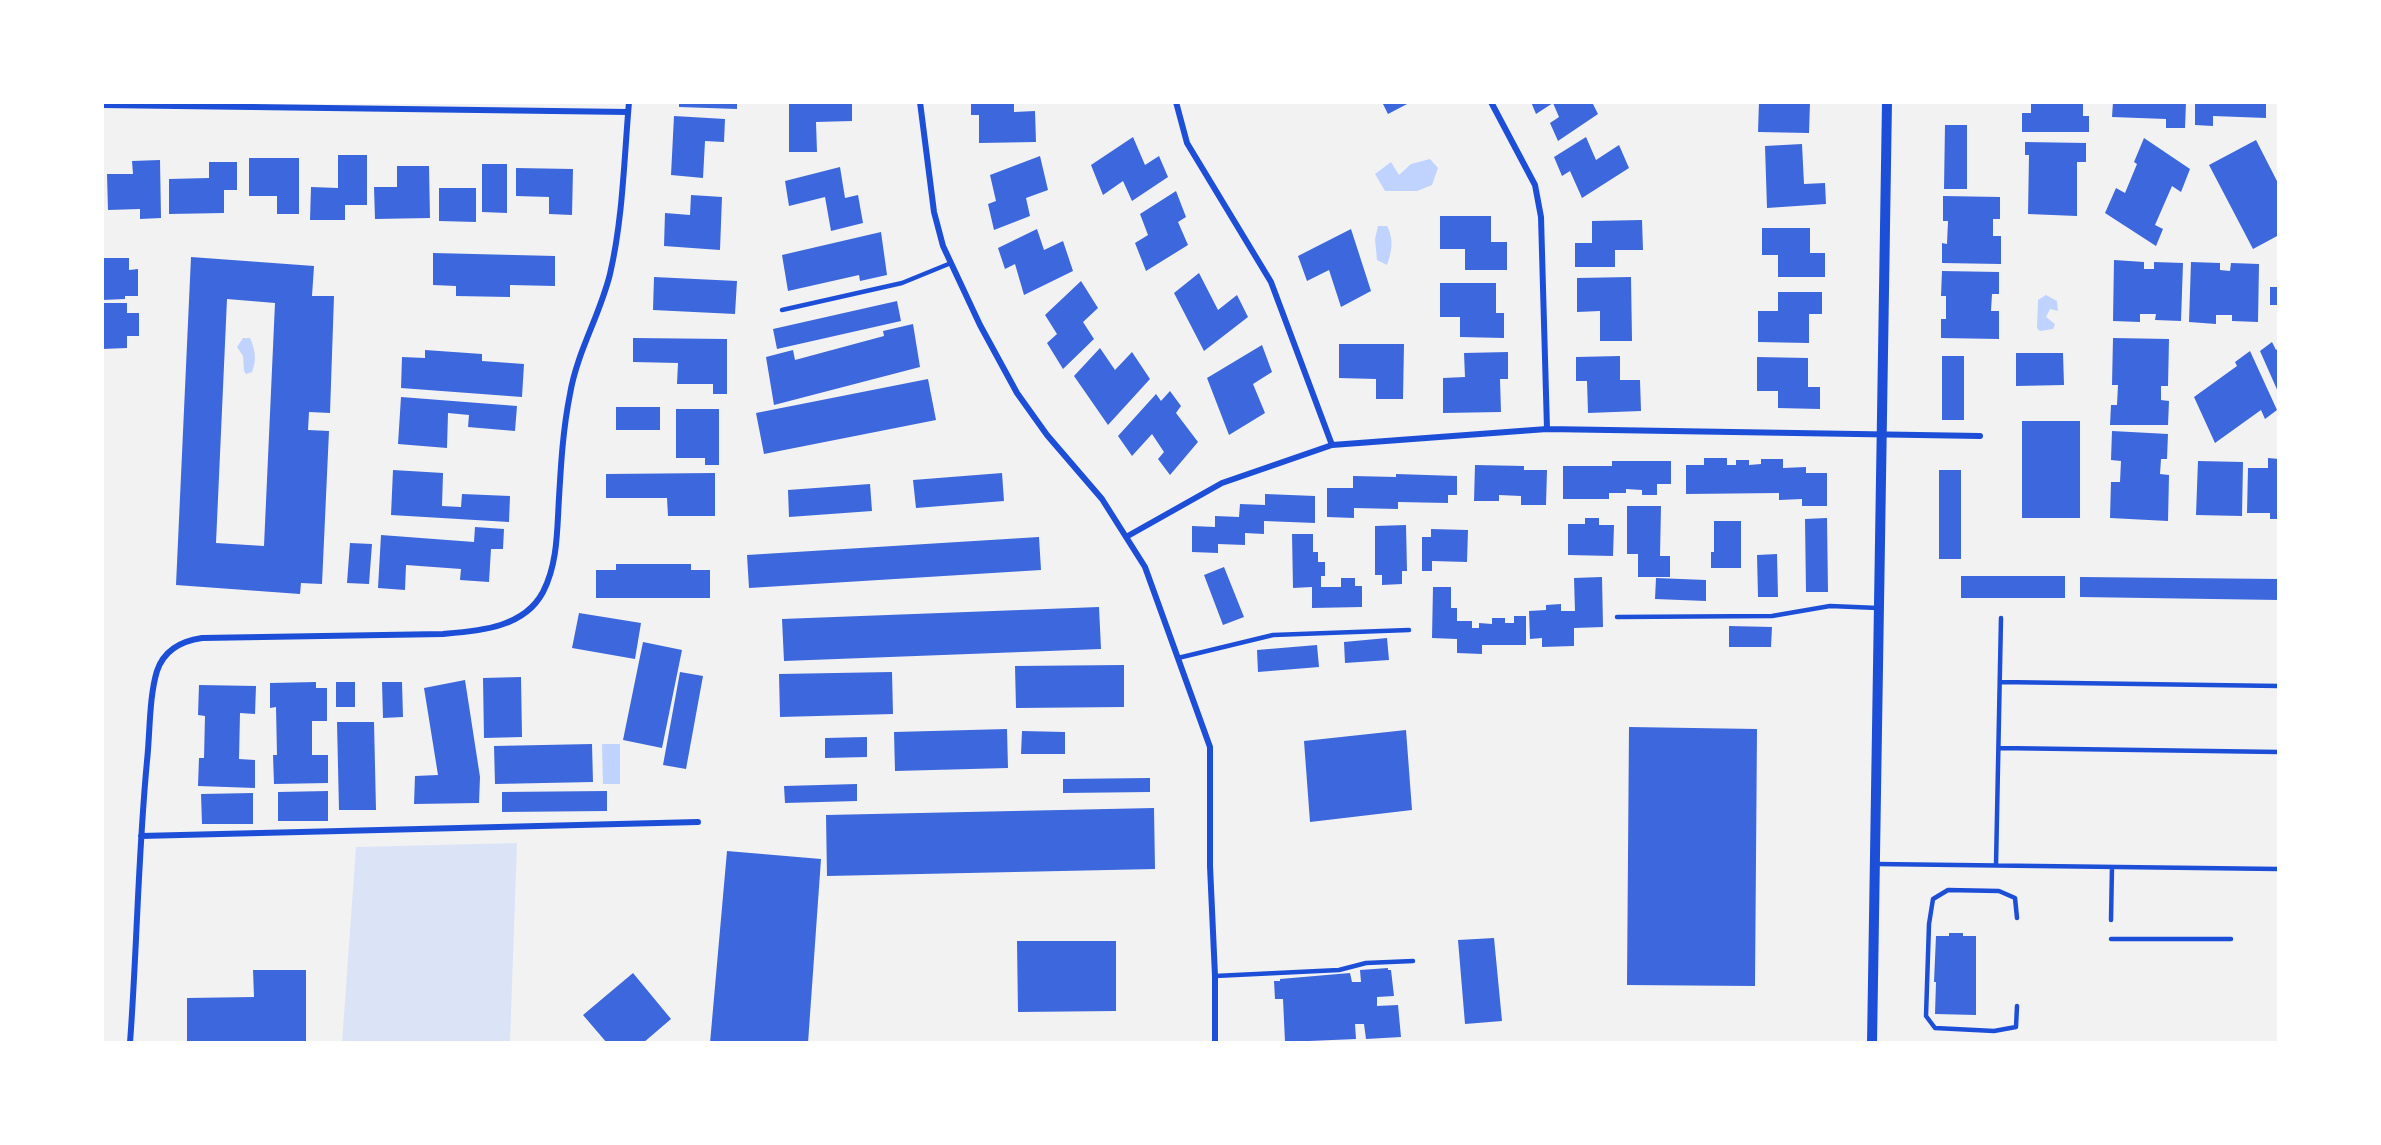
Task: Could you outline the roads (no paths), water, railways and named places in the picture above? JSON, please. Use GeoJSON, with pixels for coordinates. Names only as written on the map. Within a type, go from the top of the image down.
{"type":"FeatureCollection","features":[{"type":"Feature","properties":{"kind":"street"},"geometry":{"type":"LineString","coordinates":[[130,1043],[141,836],[154,687],[157,671],[164,657],[174,647],[188,640],[202,638],[443,634],[478,631],[506,624],[529,609],[543,592],[556,547],[563,444],[570,393],[580,356],[610,275],[616,243],[629,102]]}},
{"type":"Feature","properties":{"kind":"street"},"geometry":{"type":"LineString","coordinates":[[920,102],[934,212],[951,263],[980,325],[1017,393],[1047,435],[1102,499],[1145,567],[1210,747],[1210,866],[1215,976],[1215,1043]]}},
{"type":"Feature","properties":{"kind":"street"},"geometry":{"type":"LineString","coordinates":[[1176,102],[1187,143],[1271,282],[1332,445]]}},
{"type":"Feature","properties":{"kind":"street"},"geometry":{"type":"LineString","coordinates":[[1491,102],[1535,184],[1541,217],[1547,429]]}},
{"type":"Feature","properties":{"kind":"street"},"geometry":{"type":"LineString","coordinates":[[1872,1043],[1887,102]]}},
{"type":"Feature","properties":{"kind":"street"},"geometry":{"type":"LineString","coordinates":[[102,105],[628,112]]}},
{"type":"Feature","properties":{"kind":"street"},"geometry":{"type":"LineString","coordinates":[[1126,537],[1222,483],[1332,445],[1547,429],[1980,436]]}},
{"type":"Feature","properties":{"kind":"street"},"geometry":{"type":"LineString","coordinates":[[141,836],[698,822]]}},
{"type":"Feature","properties":{"kind":"lane"},"geometry":{"type":"LineString","coordinates":[[782,310],[902,283],[951,263]]}},
{"type":"Feature","properties":{"kind":"lane"},"geometry":{"type":"LineString","coordinates":[[1617,617],[1772,616],[1830,606],[1880,608]]}},
{"type":"Feature","properties":{"kind":"lane"},"geometry":{"type":"LineString","coordinates":[[1996,866],[2001,618]]}},
{"type":"Feature","properties":{"kind":"lane"},"geometry":{"type":"LineString","coordinates":[[1178,658],[1273,635],[1409,630]]}},
{"type":"Feature","properties":{"kind":"lane"},"geometry":{"type":"LineString","coordinates":[[2000,682],[2279,686]]}},
{"type":"Feature","properties":{"kind":"lane"},"geometry":{"type":"LineString","coordinates":[[1999,748],[2279,752]]}},
{"type":"Feature","properties":{"kind":"lane"},"geometry":{"type":"LineString","coordinates":[[1876,864],[2279,869]]}},
{"type":"Feature","properties":{"kind":"lane"},"geometry":{"type":"LineString","coordinates":[[2111,920],[2112,867]]}},
{"type":"Feature","properties":{"kind":"lane"},"geometry":{"type":"LineString","coordinates":[[2017,1006],[2016,1027],[1994,1031],[1935,1029],[1926,1017],[1929,924],[1933,899],[1948,890],[1999,891],[2015,898],[2018,918]]}},
{"type":"Feature","properties":{"kind":"lane"},"geometry":{"type":"LineString","coordinates":[[2111,939],[2231,939]]}},
{"type":"Feature","properties":{"kind":"lane"},"geometry":{"type":"LineString","coordinates":[[1215,976],[1339,970],[1366,963],[1413,961]]}},
{"type":"Feature","properties":{"kind":"water"},"geometry":{"type":"Polygon","coordinates":[[[1430,159],[1438,168],[1432,185],[1417,191],[1385,191],[1375,174],[1391,162],[1399,175],[1411,164],[1430,159]]]}},
{"type":"Feature","properties":{"kind":"water"},"geometry":{"type":"Polygon","coordinates":[[[1378,226],[1387,226],[1391,236],[1391,250],[1387,265],[1377,260],[1375,239],[1378,226]]]}},
{"type":"Feature","properties":{"kind":"water"},"geometry":{"type":"Polygon","coordinates":[[[2046,295],[2057,301],[2058,311],[2050,309],[2046,317],[2055,324],[2053,329],[2040,331],[2037,328],[2038,300],[2046,295]]]}},
{"type":"Feature","properties":{"kind":"water"},"geometry":{"type":"Polygon","coordinates":[[[243,338],[250,338],[255,355],[252,372],[246,374],[243,356],[237,347],[243,338]]]}},
{"type":"Feature","properties":{"kind":"water"},"geometry":{"type":"Polygon","coordinates":[[[602,744],[620,744],[620,784],[603,784],[602,744]]]}}]}
